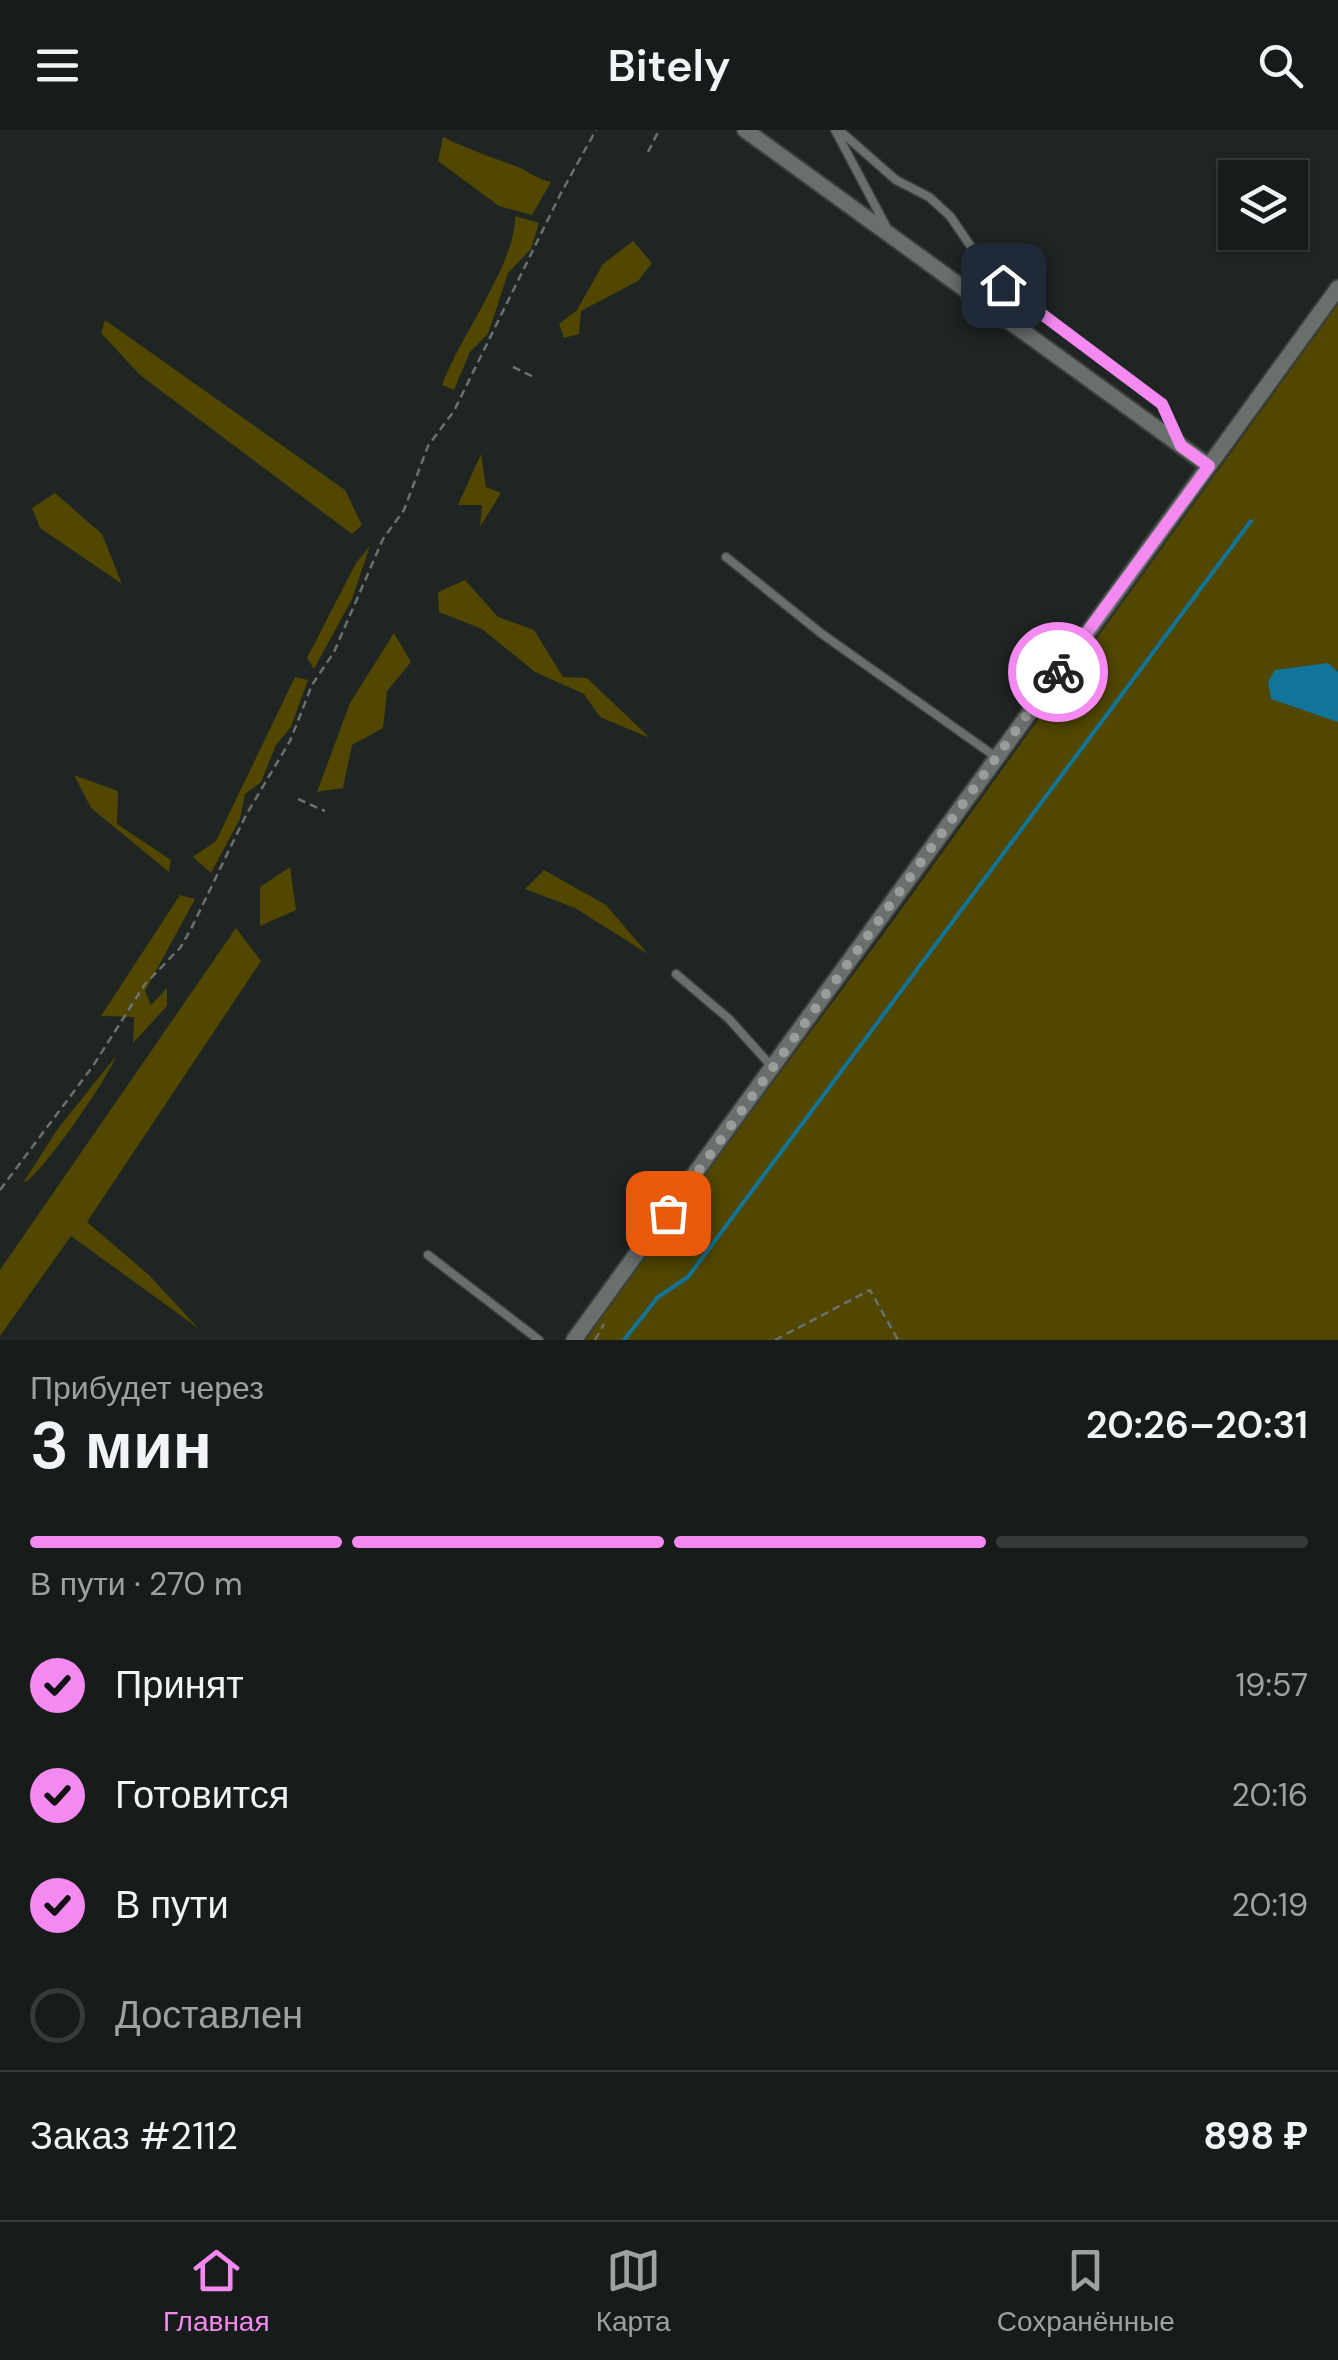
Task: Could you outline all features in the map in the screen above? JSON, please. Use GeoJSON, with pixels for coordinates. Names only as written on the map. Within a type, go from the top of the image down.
{"type":"FeatureCollection","features":[{"type":"Feature","properties":{"kind":"street"},"geometry":{"type":"LineString","coordinates":[[745,130],[1209,466]]}},
{"type":"Feature","properties":{"kind":"street"},"geometry":{"type":"LineString","coordinates":[[574,1340],[1338,288]]}},
{"type":"Feature","properties":{"kind":"lane"},"geometry":{"type":"LineString","coordinates":[[837,130],[892,236]]}},
{"type":"Feature","properties":{"kind":"lane"},"geometry":{"type":"LineString","coordinates":[[837,130],[896,180],[930,197],[950,216],[989,273],[1003,285],[1162,404],[1181,446]]}},
{"type":"Feature","properties":{"kind":"lane"},"geometry":{"type":"LineString","coordinates":[[726,558],[822,634],[996,757]]}},
{"type":"Feature","properties":{"kind":"lane"},"geometry":{"type":"LineString","coordinates":[[676,974],[729,1019],[774,1068]]}},
{"type":"Feature","properties":{"kind":"lane"},"geometry":{"type":"LineString","coordinates":[[428,1255],[539,1340]]}},
{"type":"Feature","properties":{"kind":"path"},"geometry":{"type":"LineString","coordinates":[[0,1190],[83,1081],[145,984],[180,948],[191,929],[246,816],[290,741],[312,686],[334,652],[383,539],[404,510],[428,446],[454,411],[508,308],[560,192],[596,130]]}},
{"type":"Feature","properties":{"kind":"path"},"geometry":{"type":"LineString","coordinates":[[648,152],[659,130]]}},
{"type":"Feature","properties":{"kind":"path"},"geometry":{"type":"LineString","coordinates":[[512,367],[534,377]]}},
{"type":"Feature","properties":{"kind":"path"},"geometry":{"type":"LineString","coordinates":[[298,799],[325,812]]}},
{"type":"Feature","properties":{"kind":"path"},"geometry":{"type":"LineString","coordinates":[[775,1340],[870,1290],[898,1340]]}},
{"type":"Feature","properties":{"kind":"shaded area"},"geometry":{"type":"Polygon","coordinates":[[[443,137],[551,182],[532,215],[499,206],[438,161],[443,137]]]}},
{"type":"Feature","properties":{"kind":"shaded area"},"geometry":{"type":"Polygon","coordinates":[[[515,216],[539,223],[531,249],[508,273],[488,334],[470,352],[454,390],[442,385],[507,255],[515,216]]]}},
{"type":"Feature","properties":{"kind":"shaded area"},"geometry":{"type":"Polygon","coordinates":[[[633,241],[652,263],[638,281],[581,311],[579,334],[564,338],[559,324],[577,310],[603,264],[633,241]]]}},
{"type":"Feature","properties":{"kind":"shaded area"},"geometry":{"type":"Polygon","coordinates":[[[1338,304],[1338,1340],[581,1340],[884,933],[1338,304]]]}},
{"type":"Feature","properties":{"kind":"shaded area"},"geometry":{"type":"Polygon","coordinates":[[[105,320],[345,490],[362,525],[352,534],[140,375],[101,333],[105,320]]]}},
{"type":"Feature","properties":{"kind":"shaded area"},"geometry":{"type":"Polygon","coordinates":[[[481,454],[486,487],[501,493],[480,527],[482,505],[458,505],[481,454]]]}},
{"type":"Feature","properties":{"kind":"shaded area"},"geometry":{"type":"Polygon","coordinates":[[[55,493],[102,534],[122,584],[40,528],[32,508],[55,493]]]}},
{"type":"Feature","properties":{"kind":"shaded area"},"geometry":{"type":"Polygon","coordinates":[[[370,546],[352,599],[314,669],[307,658],[356,563],[370,546]]]}},
{"type":"Feature","properties":{"kind":"shaded area"},"geometry":{"type":"Polygon","coordinates":[[[465,580],[498,617],[534,630],[563,677],[587,678],[650,738],[600,717],[584,694],[535,672],[482,629],[439,612],[438,592],[465,580]]]}},
{"type":"Feature","properties":{"kind":"shaded area"},"geometry":{"type":"Polygon","coordinates":[[[394,633],[411,662],[387,691],[383,728],[352,745],[343,788],[317,792],[350,703],[394,633]]]}},
{"type":"Feature","properties":{"kind":"shaded area"},"geometry":{"type":"Polygon","coordinates":[[[295,677],[308,680],[291,727],[276,745],[261,782],[245,794],[240,819],[211,873],[193,857],[216,841],[295,677]]]}},
{"type":"Feature","properties":{"kind":"shaded area"},"geometry":{"type":"Polygon","coordinates":[[[74,775],[118,791],[117,824],[171,860],[169,872],[91,808],[74,775]]]}},
{"type":"Feature","properties":{"kind":"shaded area"},"geometry":{"type":"Polygon","coordinates":[[[290,867],[296,910],[260,926],[260,887],[290,867]]]}},
{"type":"Feature","properties":{"kind":"shaded area"},"geometry":{"type":"Polygon","coordinates":[[[544,870],[606,905],[648,954],[575,908],[525,889],[544,870]]]}},
{"type":"Feature","properties":{"kind":"shaded area"},"geometry":{"type":"Polygon","coordinates":[[[180,895],[195,899],[145,991],[151,1005],[167,988],[167,1006],[133,1043],[134,1017],[101,1016],[180,895]]]}},
{"type":"Feature","properties":{"kind":"shaded area"},"geometry":{"type":"Polygon","coordinates":[[[236,928],[261,961],[87,1222],[149,1275],[198,1328],[71,1236],[0,1336],[0,1270],[236,928]]]}},
{"type":"Feature","properties":{"kind":"shaded area"},"geometry":{"type":"Polygon","coordinates":[[[116,1056],[73,1126],[23,1183],[57,1130],[116,1056]]]}},
{"type":"Feature","properties":{"kind":"water"},"geometry":{"type":"Polygon","coordinates":[[[1328,663],[1338,672],[1338,722],[1271,699],[1268,682],[1275,670],[1328,663]]]}},
{"type":"Feature","properties":{"kind":"waterway"},"geometry":{"type":"LineString","coordinates":[[624,1340],[658,1297],[688,1277],[1251,521]]}},
{"type":"Feature","properties":{"kind":"way so far"},"geometry":{"type":"LineString","coordinates":[[668,1213],[1058,672]]}},
{"type":"Feature","properties":{"kind":"route"},"geometry":{"type":"LineString","coordinates":[[1003,285],[1162,404],[1181,446],[1209,466],[1058,672]]}}]}
